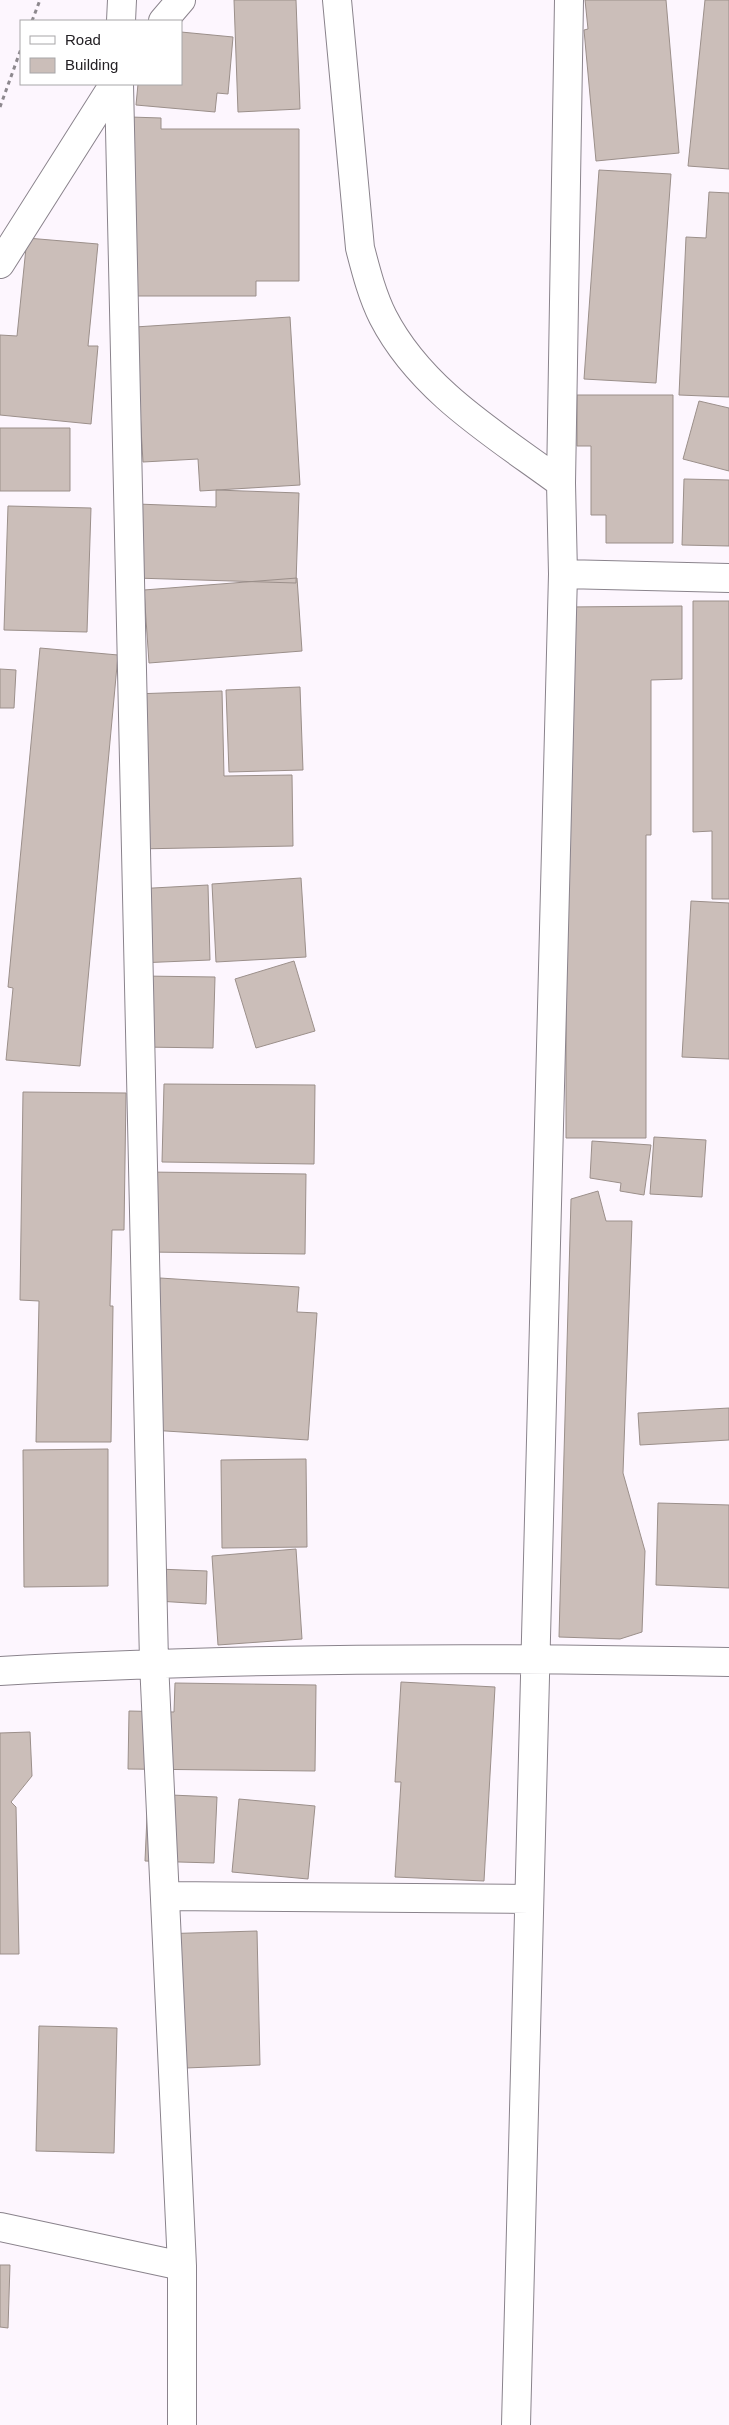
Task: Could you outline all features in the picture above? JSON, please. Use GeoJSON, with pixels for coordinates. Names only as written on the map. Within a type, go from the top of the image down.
{"type":"FeatureCollection","features":[{"type":"Feature","properties":{"kind":"street"},"geometry":{"type":"LineString","coordinates":[[121,20],[122,0]]}},
{"type":"Feature","properties":{"kind":"street"},"geometry":{"type":"LineString","coordinates":[[164,20],[181,0]]}},
{"type":"Feature","properties":{"kind":"street"},"geometry":{"type":"LineString","coordinates":[[337,0],[360,248],[369,283],[383,316],[401,347],[424,376],[450,401],[561,483]]}},
{"type":"Feature","properties":{"kind":"street"},"geometry":{"type":"LineString","coordinates":[[516,2425],[563,574],[561,483],[569,0]]}},
{"type":"Feature","properties":{"kind":"street"},"geometry":{"type":"LineString","coordinates":[[0,264],[113,85]]}},
{"type":"Feature","properties":{"kind":"street"},"geometry":{"type":"LineString","coordinates":[[119,85],[154,1662],[182,2266],[182,2425]]}},
{"type":"Feature","properties":{"kind":"street"},"geometry":{"type":"LineString","coordinates":[[563,574],[729,578]]}},
{"type":"Feature","properties":{"kind":"street"},"geometry":{"type":"LineString","coordinates":[[0,1671],[154,1662],[536,1658],[729,1662]]}},
{"type":"Feature","properties":{"kind":"street"},"geometry":{"type":"LineString","coordinates":[[165,1896],[529,1899]]}},
{"type":"Feature","properties":{"kind":"street"},"geometry":{"type":"LineString","coordinates":[[0,2227],[182,2266]]}},
{"type":"Feature","properties":{"kind":"path"},"geometry":{"type":"LineString","coordinates":[[32,20],[40,0]]}},
{"type":"Feature","properties":{"kind":"path"},"geometry":{"type":"LineString","coordinates":[[0,107],[20,52]]}},
{"type":"Feature","properties":{"kind":"building"},"geometry":{"type":"Polygon","coordinates":[[[234,0],[296,0],[300,109],[238,112],[234,0]]]}},
{"type":"Feature","properties":{"kind":"building"},"geometry":{"type":"Polygon","coordinates":[[[585,0],[666,0],[679,153],[596,161],[584,30],[588,29],[585,0]]]}},
{"type":"Feature","properties":{"kind":"building"},"geometry":{"type":"Polygon","coordinates":[[[705,0],[729,0],[729,169],[688,166],[705,0]]]}},
{"type":"Feature","properties":{"kind":"building"},"geometry":{"type":"Polygon","coordinates":[[[182,32],[233,37],[228,94],[217,93],[215,112],[136,105],[138,85],[182,85],[182,32]]]}},
{"type":"Feature","properties":{"kind":"building"},"geometry":{"type":"Polygon","coordinates":[[[130,117],[161,118],[161,129],[299,129],[299,281],[256,281],[256,296],[129,296],[130,117]]]}},
{"type":"Feature","properties":{"kind":"building"},"geometry":{"type":"Polygon","coordinates":[[[599,170],[671,174],[656,383],[584,379],[599,170]]]}},
{"type":"Feature","properties":{"kind":"building"},"geometry":{"type":"Polygon","coordinates":[[[709,192],[729,193],[729,397],[679,395],[686,237],[706,238],[709,192]]]}},
{"type":"Feature","properties":{"kind":"building"},"geometry":{"type":"Polygon","coordinates":[[[27,238],[98,244],[88,346],[98,346],[91,424],[0,415],[0,335],[17,336],[27,238]]]}},
{"type":"Feature","properties":{"kind":"building"},"geometry":{"type":"Polygon","coordinates":[[[290,317],[300,485],[200,491],[198,459],[143,462],[135,327],[290,317]]]}},
{"type":"Feature","properties":{"kind":"building"},"geometry":{"type":"Polygon","coordinates":[[[577,395],[673,395],[673,543],[606,543],[606,515],[591,515],[591,446],[577,446],[577,395]]]}},
{"type":"Feature","properties":{"kind":"building"},"geometry":{"type":"Polygon","coordinates":[[[699,401],[729,408],[729,471],[683,459],[699,401]]]}},
{"type":"Feature","properties":{"kind":"building"},"geometry":{"type":"Polygon","coordinates":[[[0,428],[70,428],[70,491],[0,491],[0,428]]]}},
{"type":"Feature","properties":{"kind":"building"},"geometry":{"type":"Polygon","coordinates":[[[684,479],[729,480],[729,546],[682,545],[684,479]]]}},
{"type":"Feature","properties":{"kind":"building"},"geometry":{"type":"Polygon","coordinates":[[[216,490],[299,493],[296,583],[135,578],[137,504],[216,507],[216,490]]]}},
{"type":"Feature","properties":{"kind":"building"},"geometry":{"type":"Polygon","coordinates":[[[8,506],[91,508],[87,632],[4,630],[8,506]]]}},
{"type":"Feature","properties":{"kind":"building"},"geometry":{"type":"Polygon","coordinates":[[[297,578],[302,651],[149,663],[144,590],[297,578]]]}},
{"type":"Feature","properties":{"kind":"building"},"geometry":{"type":"Polygon","coordinates":[[[693,601],[729,601],[729,899],[712,899],[712,831],[693,832],[693,601]]]}},
{"type":"Feature","properties":{"kind":"building"},"geometry":{"type":"Polygon","coordinates":[[[682,606],[682,679],[651,680],[651,835],[646,835],[646,1138],[566,1138],[566,607],[682,606]]]}},
{"type":"Feature","properties":{"kind":"building"},"geometry":{"type":"Polygon","coordinates":[[[40,648],[118,655],[80,1066],[6,1060],[13,988],[8,987],[40,648]]]}},
{"type":"Feature","properties":{"kind":"building"},"geometry":{"type":"Polygon","coordinates":[[[0,669],[16,670],[14,708],[0,708],[0,669]]]}},
{"type":"Feature","properties":{"kind":"building"},"geometry":{"type":"Polygon","coordinates":[[[300,687],[303,770],[229,772],[226,690],[300,687]]]}},
{"type":"Feature","properties":{"kind":"building"},"geometry":{"type":"Polygon","coordinates":[[[222,691],[224,776],[292,775],[293,846],[136,849],[133,694],[222,691]]]}},
{"type":"Feature","properties":{"kind":"building"},"geometry":{"type":"Polygon","coordinates":[[[301,878],[306,957],[216,962],[212,884],[301,878]]]}},
{"type":"Feature","properties":{"kind":"building"},"geometry":{"type":"Polygon","coordinates":[[[208,885],[210,960],[138,963],[135,889],[208,885]]]}},
{"type":"Feature","properties":{"kind":"building"},"geometry":{"type":"Polygon","coordinates":[[[691,901],[729,903],[729,1059],[682,1057],[691,901]]]}},
{"type":"Feature","properties":{"kind":"building"},"geometry":{"type":"Polygon","coordinates":[[[294,961],[315,1031],[256,1048],[235,979],[294,961]]]}},
{"type":"Feature","properties":{"kind":"building"},"geometry":{"type":"Polygon","coordinates":[[[142,976],[215,977],[213,1048],[141,1047],[142,976]]]}},
{"type":"Feature","properties":{"kind":"building"},"geometry":{"type":"Polygon","coordinates":[[[164,1084],[315,1085],[314,1164],[162,1162],[164,1084]]]}},
{"type":"Feature","properties":{"kind":"building"},"geometry":{"type":"Polygon","coordinates":[[[23,1092],[126,1093],[124,1230],[112,1230],[110,1306],[113,1306],[111,1442],[36,1442],[39,1301],[20,1300],[23,1092]]]}},
{"type":"Feature","properties":{"kind":"building"},"geometry":{"type":"Polygon","coordinates":[[[654,1137],[706,1140],[702,1197],[650,1194],[654,1137]]]}},
{"type":"Feature","properties":{"kind":"building"},"geometry":{"type":"Polygon","coordinates":[[[592,1141],[651,1145],[644,1195],[620,1191],[621,1183],[590,1178],[592,1141]]]}},
{"type":"Feature","properties":{"kind":"building"},"geometry":{"type":"Polygon","coordinates":[[[148,1172],[306,1174],[305,1254],[148,1252],[148,1172]]]}},
{"type":"Feature","properties":{"kind":"building"},"geometry":{"type":"Polygon","coordinates":[[[598,1191],[606,1221],[632,1221],[623,1473],[645,1551],[642,1632],[620,1639],[559,1637],[571,1199],[598,1191]]]}},
{"type":"Feature","properties":{"kind":"building"},"geometry":{"type":"Polygon","coordinates":[[[160,1278],[299,1287],[297,1312],[317,1313],[308,1440],[150,1430],[160,1278]]]}},
{"type":"Feature","properties":{"kind":"building"},"geometry":{"type":"Polygon","coordinates":[[[729,1408],[729,1440],[640,1445],[638,1413],[729,1408]]]}},
{"type":"Feature","properties":{"kind":"building"},"geometry":{"type":"Polygon","coordinates":[[[108,1449],[108,1586],[24,1587],[23,1450],[108,1449]]]}},
{"type":"Feature","properties":{"kind":"building"},"geometry":{"type":"Polygon","coordinates":[[[306,1459],[307,1547],[222,1548],[221,1460],[306,1459]]]}},
{"type":"Feature","properties":{"kind":"building"},"geometry":{"type":"Polygon","coordinates":[[[658,1503],[729,1505],[729,1588],[656,1585],[658,1503]]]}},
{"type":"Feature","properties":{"kind":"building"},"geometry":{"type":"Polygon","coordinates":[[[296,1549],[302,1639],[218,1645],[212,1556],[296,1549]]]}},
{"type":"Feature","properties":{"kind":"building"},"geometry":{"type":"Polygon","coordinates":[[[158,1569],[207,1571],[206,1604],[157,1601],[158,1569]]]}},
{"type":"Feature","properties":{"kind":"building"},"geometry":{"type":"Polygon","coordinates":[[[401,1682],[495,1687],[484,1881],[395,1877],[401,1782],[395,1782],[401,1682]]]}},
{"type":"Feature","properties":{"kind":"building"},"geometry":{"type":"Polygon","coordinates":[[[175,1683],[316,1685],[315,1771],[128,1769],[129,1711],[174,1712],[175,1683]]]}},
{"type":"Feature","properties":{"kind":"building"},"geometry":{"type":"Polygon","coordinates":[[[30,1732],[32,1776],[11,1802],[16,1807],[19,1954],[0,1954],[0,1733],[30,1732]]]}},
{"type":"Feature","properties":{"kind":"building"},"geometry":{"type":"Polygon","coordinates":[[[148,1794],[217,1797],[214,1863],[145,1861],[148,1794]]]}},
{"type":"Feature","properties":{"kind":"building"},"geometry":{"type":"Polygon","coordinates":[[[239,1799],[315,1806],[308,1879],[232,1872],[239,1799]]]}},
{"type":"Feature","properties":{"kind":"building"},"geometry":{"type":"Polygon","coordinates":[[[257,1931],[260,2065],[161,2069],[158,1934],[257,1931]]]}},
{"type":"Feature","properties":{"kind":"building"},"geometry":{"type":"Polygon","coordinates":[[[39,2026],[117,2028],[114,2153],[36,2151],[39,2026]]]}},
{"type":"Feature","properties":{"kind":"building"},"geometry":{"type":"Polygon","coordinates":[[[0,2265],[10,2265],[8,2328],[0,2327],[0,2265]]]}}]}
